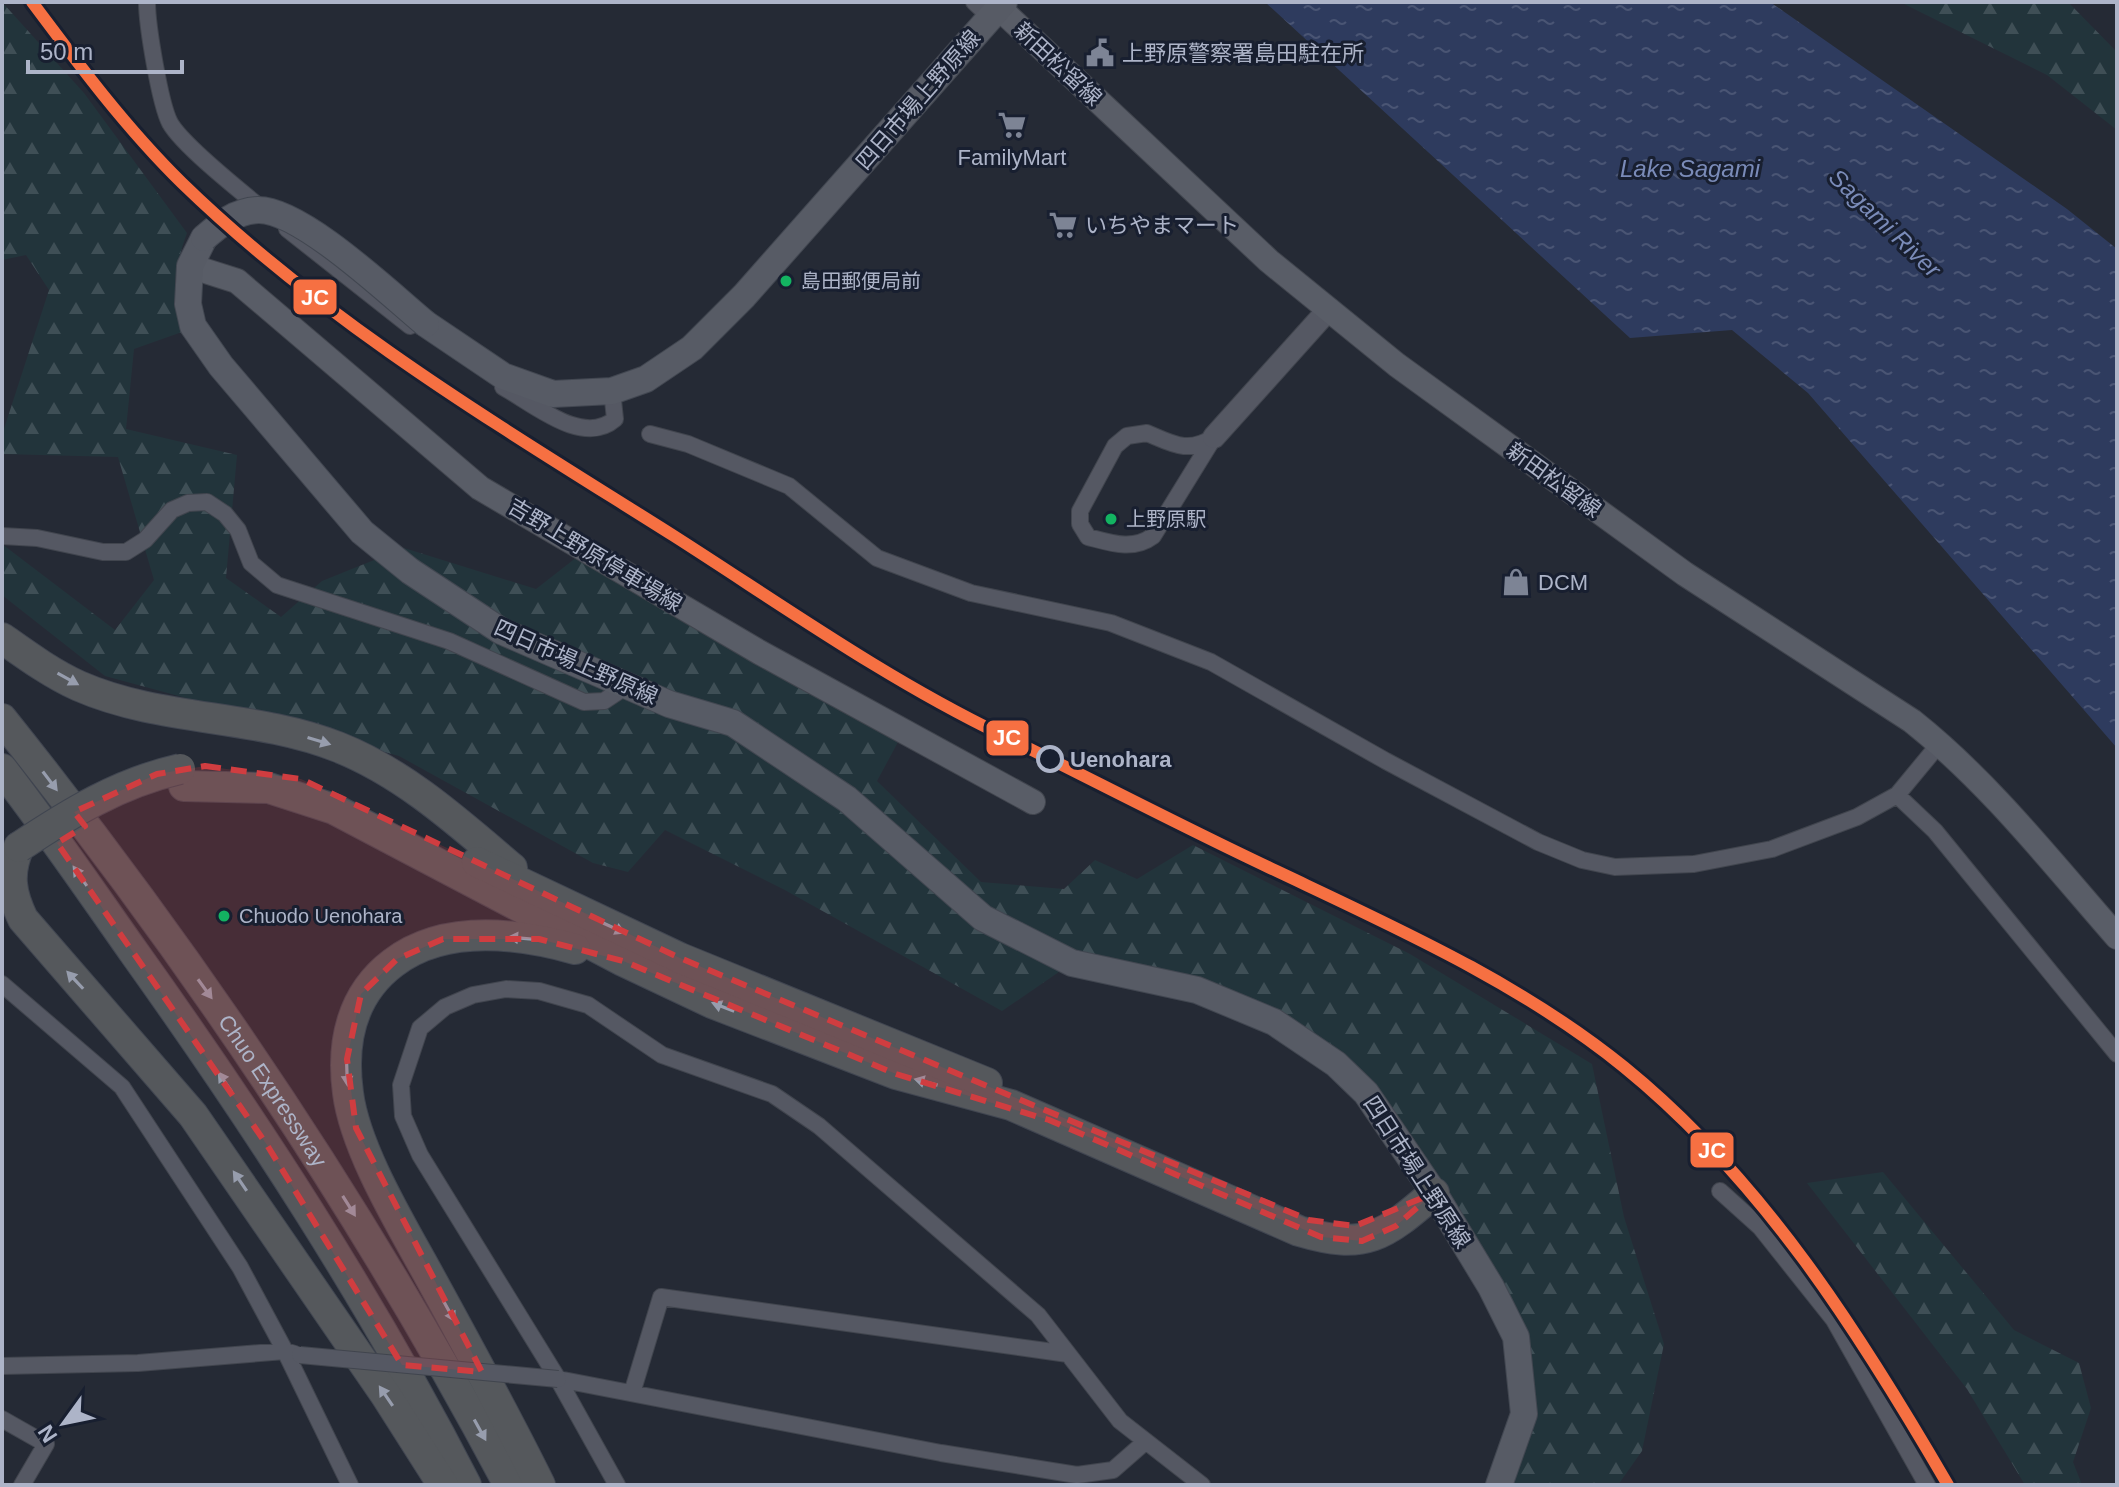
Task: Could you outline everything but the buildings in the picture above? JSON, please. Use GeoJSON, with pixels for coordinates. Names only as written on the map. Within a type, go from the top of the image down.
{"type":"FeatureCollection","features":[{"type":"Feature","properties":{"kind":"highway"},"geometry":{"type":"LineString","coordinates":[[2,638],[77,685],[103,695],[146,707],[278,730],[349,752],[452,817],[545,895]]}},
{"type":"Feature","properties":{"kind":"highway","name":"Chuo Expressway"},"geometry":{"type":"LineString","coordinates":[[2,719],[146,907],[271,1082],[370,1240],[509,1485]]}},
{"type":"Feature","properties":{"kind":"highway"},"geometry":{"type":"LineString","coordinates":[[443,1485],[385,1394],[193,1115],[144,1054],[23,919],[14,901],[10,878],[15,858],[110,791],[135,780],[182,778],[255,768],[326,786],[680,958],[907,1049],[1225,1187],[1309,1220],[1355,1226],[1434,1193]]}},
{"type":"Feature","properties":{"kind":"highway","name":"Chuo Expressway"},"geometry":{"type":"LineString","coordinates":[[2,769],[182,1019],[267,1145],[389,1342],[466,1485]]}},
{"type":"Feature","properties":{"kind":"highway"},"geometry":{"type":"LineString","coordinates":[[182,778],[269,788],[334,809],[623,961],[712,1003],[896,1074],[974,1093],[1049,1120],[1203,1190],[1321,1237],[1362,1241],[1396,1226],[1434,1193]]}},
{"type":"Feature","properties":{"kind":"highway"},"geometry":{"type":"LineString","coordinates":[[540,1485],[398,1219],[356,1128],[348,1092],[349,1034],[354,1011],[371,982],[397,959],[443,939],[499,936],[539,939],[623,961]]}},
{"type":"Feature","properties":{"kind":"main road","name":"四日市場上野原線"},"geometry":{"type":"LineString","coordinates":[[992,7],[806,228],[692,348],[646,379],[612,391],[566,394],[531,388],[503,376],[426,324],[333,247],[289,218],[260,210],[236,214],[204,238],[190,266],[188,304],[193,326],[221,366],[362,532],[410,571],[501,631],[669,704],[733,723],[847,799],[983,918],[1072,963],[1197,990],[1274,1022],[1336,1064],[1366,1093],[1434,1193],[1491,1287],[1516,1337],[1524,1414],[1499,1485]]}},
{"type":"Feature","properties":{"kind":"main road","name":"新田松留線"},"geometry":{"type":"LineString","coordinates":[[992,7],[1269,261],[1397,365],[1685,574],[1912,721],[1940,743],[2015,820],[2117,937]]}},
{"type":"Feature","properties":{"kind":"main road","name":"吉野上野原停車場線"},"geometry":{"type":"LineString","coordinates":[[190,266],[237,281],[480,488],[759,652],[1033,802]]}},
{"type":"Feature","properties":{"kind":"street"},"geometry":{"type":"LineString","coordinates":[[147,2],[147,26],[170,123],[230,183],[459,362],[582,430],[603,429],[615,419],[612,391]]}},
{"type":"Feature","properties":{"kind":"street"},"geometry":{"type":"LineString","coordinates":[[1214,437],[1199,447],[1184,449],[1147,433],[1127,436],[1115,446],[1080,511],[1080,524],[1088,537],[1118,545],[1140,544],[1153,536],[1214,437],[1329,309]]}},
{"type":"Feature","properties":{"kind":"street"},"geometry":{"type":"LineString","coordinates":[[650,434],[688,444],[789,486],[877,558],[971,593],[1111,623],[1211,662],[1427,784],[1538,842],[1582,860],[1615,867],[1740,857],[1772,849],[1857,817],[1897,795],[1940,743]]}},
{"type":"Feature","properties":{"kind":"street"},"geometry":{"type":"LineString","coordinates":[[2,536],[37,538],[103,552],[126,552],[145,540],[172,510],[188,503],[207,502],[225,514],[238,530],[251,563],[277,585],[449,641],[584,702],[604,701],[628,685]]}},
{"type":"Feature","properties":{"kind":"street"},"geometry":{"type":"LineString","coordinates":[[1897,795],[1935,831],[2117,1054]]}},
{"type":"Feature","properties":{"kind":"street"},"geometry":{"type":"LineString","coordinates":[[2,984],[122,1087],[293,1353],[350,1485]]}},
{"type":"Feature","properties":{"kind":"street"},"geometry":{"type":"LineString","coordinates":[[617,1485],[558,1379],[420,1155],[403,1116],[401,1085],[420,1028],[445,1007],[473,995],[506,989],[539,991],[588,1005],[662,1055],[772,1094],[819,1126],[1038,1315],[1120,1421],[1202,1485]]}},
{"type":"Feature","properties":{"kind":"street"},"geometry":{"type":"LineString","coordinates":[[1720,1191],[1760,1227],[1834,1320],[1927,1485]]}},
{"type":"Feature","properties":{"kind":"street"},"geometry":{"type":"LineString","coordinates":[[632,1393],[661,1297],[1068,1354]]}},
{"type":"Feature","properties":{"kind":"street"},"geometry":{"type":"LineString","coordinates":[[2,1366],[138,1363],[293,1353],[558,1379],[941,1453],[1077,1475],[1113,1470],[1145,1442]]}},
{"type":"Feature","properties":{"kind":"street"},"geometry":{"type":"LineString","coordinates":[[2,1419],[46,1444],[22,1485]]}},
{"type":"Feature","properties":{"kind":"highlighted area"},"geometry":{"type":"Polygon","coordinates":[[[205,766],[301,779],[680,958],[1309,1220],[1355,1226],[1434,1193],[1396,1226],[1362,1241],[1321,1237],[1049,1120],[896,1074],[623,961],[539,939],[443,939],[397,959],[361,994],[347,1059],[356,1128],[482,1372],[402,1365],[267,1145],[57,843],[85,826],[74,812],[157,774],[205,766]]]}},
{"type":"Feature","properties":{"kind":"green space"},"geometry":{"type":"Polygon","coordinates":[[[2,2],[84,93],[187,233],[175,282],[182,332],[134,349],[126,429],[237,455],[226,578],[281,617],[322,581],[404,548],[536,589],[586,550],[904,731],[877,781],[981,882],[1064,889],[1095,860],[1137,879],[1193,845],[1410,954],[1592,1064],[1624,1217],[1664,1344],[1642,1451],[1618,1485],[1499,1485],[1512,1453],[1516,1337],[1366,1093],[1274,1022],[1072,963],[1002,1011],[783,889],[665,830],[628,872],[593,863],[399,756],[105,676],[2,595],[2,544],[115,630],[154,580],[118,457],[2,454],[2,435],[49,290],[26,255],[2,260],[2,2]]]}},
{"type":"Feature","properties":{"kind":"green space"},"geometry":{"type":"Polygon","coordinates":[[[1900,2],[2068,2],[2117,52],[2117,130],[2047,75],[1900,2]]]}},
{"type":"Feature","properties":{"kind":"green space"},"geometry":{"type":"Polygon","coordinates":[[[1883,1172],[2014,1330],[2079,1363],[2091,1408],[2073,1462],[2082,1485],[2025,1485],[1967,1389],[1807,1183],[1883,1172]]]}},
{"type":"Feature","properties":{"kind":"water","name":"Lake Sagami"},"geometry":{"type":"Polygon","coordinates":[[[1265,2],[1770,2],[2067,209],[2117,249],[2117,748],[1808,393],[1732,330],[1630,338],[1265,2]]]}},
{"type":"Feature","properties":{"kind":"transit line","name":"JC"},"geometry":{"type":"LineString","coordinates":[[32,2],[122,118],[182,183],[296,283],[419,372],[917,690],[1168,818],[1452,956],[1541,1008],[1624,1067],[1721,1158],[1805,1261],[1879,1371],[1948,1485]]}},
{"type":"Feature","properties":{"kind":"place","name":"上野原警察署島田駐在所"},"geometry":{"type":"Point","coordinates":[1100,53]}},
{"type":"Feature","properties":{"kind":"place","name":"FamilyMart"},"geometry":{"type":"Point","coordinates":[1012,125]}},
{"type":"Feature","properties":{"kind":"place","name":"いちやまマート"},"geometry":{"type":"Point","coordinates":[1063,225]}},
{"type":"Feature","properties":{"kind":"place","name":"島田郵便局前"},"geometry":{"type":"Point","coordinates":[786,281]}},
{"type":"Feature","properties":{"kind":"place","name":"上野原駅"},"geometry":{"type":"Point","coordinates":[1111,519]}},
{"type":"Feature","properties":{"kind":"place","name":"DCM"},"geometry":{"type":"Point","coordinates":[1516,582]}},
{"type":"Feature","properties":{"kind":"place","name":"Uenohara"},"geometry":{"type":"Point","coordinates":[1050,759]}},
{"type":"Feature","properties":{"kind":"place","name":"Chuodo Uenohara"},"geometry":{"type":"Point","coordinates":[224,916]}},
{"type":"Feature","properties":{"kind":"water label","name":"Sagami River"},"geometry":{"type":"Point","coordinates":[1885,223]}}]}
